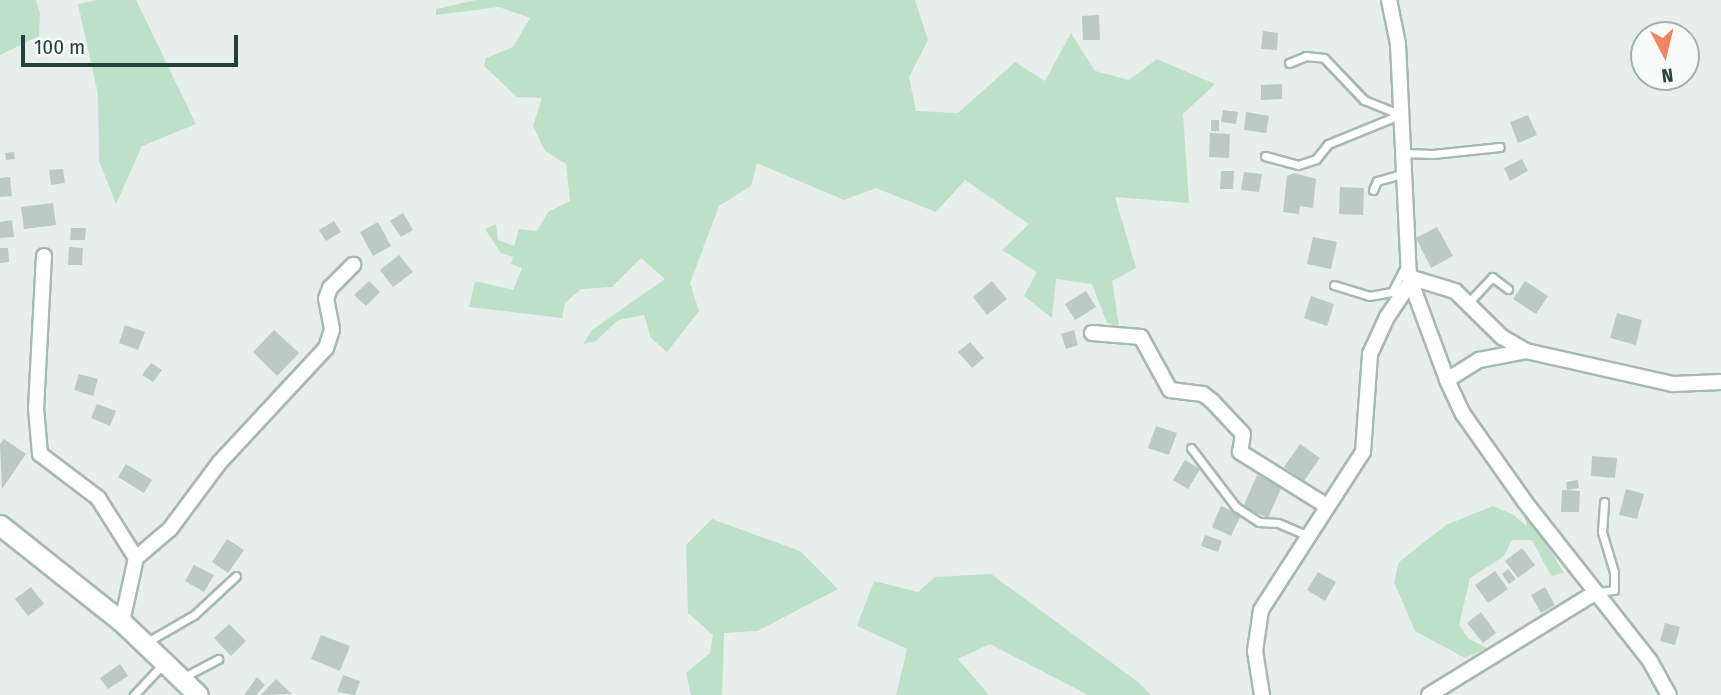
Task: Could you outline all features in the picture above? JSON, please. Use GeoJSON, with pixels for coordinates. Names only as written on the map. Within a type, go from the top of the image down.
{"type":"FeatureCollection","features":[{"type":"Feature","properties":{"kind":"street"},"geometry":{"type":"LineString","coordinates":[[1389,0],[1398,44],[1399,115],[1409,275],[1447,380],[1464,414],[1525,502],[1650,661],[1670,695]]}},
{"type":"Feature","properties":{"kind":"street"},"geometry":{"type":"LineString","coordinates":[[44,256],[36,408],[40,454],[98,498],[136,558]]}},
{"type":"Feature","properties":{"kind":"street"},"geometry":{"type":"LineString","coordinates":[[122,622],[136,558],[170,529],[220,462],[326,348],[332,329],[326,299],[330,288],[354,265]]}},
{"type":"Feature","properties":{"kind":"street"},"geometry":{"type":"LineString","coordinates":[[1409,275],[1455,291],[1469,302],[1492,329],[1526,351],[1673,384],[1721,382]]}},
{"type":"Feature","properties":{"kind":"street"},"geometry":{"type":"LineString","coordinates":[[1262,695],[1255,651],[1257,620],[1306,535],[1363,452],[1370,354],[1409,275]]}},
{"type":"Feature","properties":{"kind":"street"},"geometry":{"type":"LineString","coordinates":[[1092,333],[1141,337],[1170,390],[1203,394],[1242,434],[1240,452],[1325,505]]}},
{"type":"Feature","properties":{"kind":"street"},"geometry":{"type":"LineString","coordinates":[[1447,380],[1479,360],[1526,351]]}},
{"type":"Feature","properties":{"kind":"street"},"geometry":{"type":"LineString","coordinates":[[0,525],[122,622],[198,695]]}},
{"type":"Feature","properties":{"kind":"street"},"geometry":{"type":"LineString","coordinates":[[1429,695],[1595,593]]}},
{"type":"Feature","properties":{"kind":"lane"},"geometry":{"type":"LineString","coordinates":[[1289,63],[1306,56],[1324,58],[1364,100],[1399,115]]}},
{"type":"Feature","properties":{"kind":"lane"},"geometry":{"type":"LineString","coordinates":[[1265,156],[1298,165],[1316,159],[1328,144],[1350,133],[1399,115]]}},
{"type":"Feature","properties":{"kind":"lane"},"geometry":{"type":"LineString","coordinates":[[1402,153],[1500,147]]}},
{"type":"Feature","properties":{"kind":"lane"},"geometry":{"type":"LineString","coordinates":[[1373,190],[1377,181],[1402,174]]}},
{"type":"Feature","properties":{"kind":"lane"},"geometry":{"type":"LineString","coordinates":[[1334,285],[1369,296],[1392,292],[1409,275]]}},
{"type":"Feature","properties":{"kind":"lane"},"geometry":{"type":"LineString","coordinates":[[1469,302],[1492,277],[1508,289]]}},
{"type":"Feature","properties":{"kind":"lane"},"geometry":{"type":"LineString","coordinates":[[1191,448],[1236,508],[1259,522],[1278,523],[1306,535]]}},
{"type":"Feature","properties":{"kind":"lane"},"geometry":{"type":"LineString","coordinates":[[1595,593],[1614,590],[1614,572],[1601,532],[1604,502]]}},
{"type":"Feature","properties":{"kind":"lane"},"geometry":{"type":"LineString","coordinates":[[145,644],[194,615],[236,576]]}},
{"type":"Feature","properties":{"kind":"lane"},"geometry":{"type":"LineString","coordinates":[[181,678],[218,659]]}},
{"type":"Feature","properties":{"kind":"lane"},"geometry":{"type":"LineString","coordinates":[[134,695],[164,662]]}},
{"type":"Feature","properties":{"kind":"green space"},"geometry":{"type":"Polygon","coordinates":[[[0,0],[36,0],[40,13],[39,36],[0,55],[0,0]]]}},
{"type":"Feature","properties":{"kind":"green space"},"geometry":{"type":"Polygon","coordinates":[[[97,0],[136,0],[196,124],[142,146],[116,204],[99,161],[98,94],[78,4],[97,0]]]}},
{"type":"Feature","properties":{"kind":"green space"},"geometry":{"type":"Polygon","coordinates":[[[476,0],[915,0],[928,40],[909,77],[916,111],[958,113],[1015,62],[1045,81],[1071,33],[1095,71],[1129,80],[1157,59],[1215,84],[1183,114],[1189,203],[1115,197],[1136,268],[1112,281],[1119,326],[1107,323],[1092,284],[1056,279],[1052,318],[1024,296],[1037,272],[1002,250],[1029,224],[965,180],[936,212],[876,188],[844,200],[757,163],[751,186],[719,206],[690,283],[699,311],[667,352],[651,338],[644,315],[618,320],[596,341],[583,344],[592,330],[665,279],[641,258],[612,287],[581,289],[565,303],[562,318],[469,307],[475,281],[513,290],[522,268],[511,264],[513,257],[501,253],[485,229],[496,224],[498,240],[514,246],[519,229],[537,231],[548,212],[570,201],[566,164],[545,151],[533,126],[542,98],[517,97],[484,66],[486,58],[513,47],[530,18],[499,7],[436,15],[436,9],[476,0]]]}},
{"type":"Feature","properties":{"kind":"green space"},"geometry":{"type":"Polygon","coordinates":[[[1493,506],[1514,515],[1527,527],[1524,512],[1533,521],[1564,573],[1551,576],[1532,540],[1512,540],[1504,556],[1470,578],[1459,625],[1469,639],[1487,648],[1465,658],[1415,631],[1394,582],[1399,562],[1446,525],[1493,506]]]}},
{"type":"Feature","properties":{"kind":"green space"},"geometry":{"type":"Polygon","coordinates":[[[712,519],[800,551],[838,589],[757,631],[724,633],[722,695],[691,695],[686,673],[710,653],[713,635],[688,613],[686,545],[712,519]]]}},
{"type":"Feature","properties":{"kind":"green space"},"geometry":{"type":"Polygon","coordinates":[[[991,574],[1138,682],[1151,695],[1088,695],[990,644],[958,659],[989,695],[896,695],[907,649],[857,626],[874,581],[918,592],[935,577],[991,574]]]}},
{"type":"Feature","properties":{"kind":"building"},"geometry":{"type":"Polygon","coordinates":[[[1099,15],[1100,40],[1083,40],[1082,16],[1099,15]]]}},
{"type":"Feature","properties":{"kind":"building"},"geometry":{"type":"Polygon","coordinates":[[[1263,31],[1278,33],[1277,50],[1261,49],[1263,31]]]}},
{"type":"Feature","properties":{"kind":"building"},"geometry":{"type":"Polygon","coordinates":[[[1282,84],[1282,99],[1261,100],[1261,85],[1282,84]]]}},
{"type":"Feature","properties":{"kind":"building"},"geometry":{"type":"Polygon","coordinates":[[[1223,110],[1238,112],[1236,124],[1221,122],[1223,110]]]}},
{"type":"Feature","properties":{"kind":"building"},"geometry":{"type":"Polygon","coordinates":[[[1246,112],[1269,116],[1266,133],[1244,130],[1246,112]]]}},
{"type":"Feature","properties":{"kind":"building"},"geometry":{"type":"Polygon","coordinates":[[[1528,115],[1537,135],[1518,143],[1510,122],[1528,115]]]}},
{"type":"Feature","properties":{"kind":"building"},"geometry":{"type":"Polygon","coordinates":[[[1211,120],[1219,120],[1219,131],[1211,131],[1211,120]]]}},
{"type":"Feature","properties":{"kind":"building"},"geometry":{"type":"Polygon","coordinates":[[[1210,133],[1230,134],[1229,158],[1209,157],[1210,133]]]}},
{"type":"Feature","properties":{"kind":"building"},"geometry":{"type":"Polygon","coordinates":[[[14,152],[15,159],[6,160],[5,153],[14,152]]]}},
{"type":"Feature","properties":{"kind":"building"},"geometry":{"type":"Polygon","coordinates":[[[1522,159],[1528,171],[1510,181],[1504,168],[1522,159]]]}},
{"type":"Feature","properties":{"kind":"building"},"geometry":{"type":"Polygon","coordinates":[[[63,169],[65,183],[51,185],[49,170],[63,169]]]}},
{"type":"Feature","properties":{"kind":"building"},"geometry":{"type":"Polygon","coordinates":[[[1221,171],[1234,171],[1233,189],[1220,189],[1221,171]]]}},
{"type":"Feature","properties":{"kind":"building"},"geometry":{"type":"Polygon","coordinates":[[[1244,172],[1262,174],[1259,192],[1241,190],[1244,172]]]}},
{"type":"Feature","properties":{"kind":"building"},"geometry":{"type":"Polygon","coordinates":[[[1294,173],[1316,179],[1313,208],[1300,206],[1299,214],[1283,212],[1287,176],[1294,173]]]}},
{"type":"Feature","properties":{"kind":"building"},"geometry":{"type":"Polygon","coordinates":[[[10,177],[12,196],[0,197],[0,178],[10,177]]]}},
{"type":"Feature","properties":{"kind":"building"},"geometry":{"type":"Polygon","coordinates":[[[1340,187],[1364,188],[1363,215],[1339,214],[1340,187]]]}},
{"type":"Feature","properties":{"kind":"building"},"geometry":{"type":"Polygon","coordinates":[[[53,203],[56,225],[24,229],[21,207],[53,203]]]}},
{"type":"Feature","properties":{"kind":"building"},"geometry":{"type":"Polygon","coordinates":[[[403,213],[413,230],[401,237],[390,221],[403,213]]]}},
{"type":"Feature","properties":{"kind":"building"},"geometry":{"type":"Polygon","coordinates":[[[12,220],[14,237],[0,238],[0,222],[12,220]]]}},
{"type":"Feature","properties":{"kind":"building"},"geometry":{"type":"Polygon","coordinates":[[[334,221],[341,232],[326,241],[319,230],[334,221]]]}},
{"type":"Feature","properties":{"kind":"building"},"geometry":{"type":"Polygon","coordinates":[[[378,222],[391,246],[373,256],[360,232],[378,222]]]}},
{"type":"Feature","properties":{"kind":"building"},"geometry":{"type":"Polygon","coordinates":[[[1437,227],[1453,256],[1431,268],[1416,238],[1437,227]]]}},
{"type":"Feature","properties":{"kind":"building"},"geometry":{"type":"Polygon","coordinates":[[[71,228],[86,228],[85,240],[70,240],[71,228]]]}},
{"type":"Feature","properties":{"kind":"building"},"geometry":{"type":"Polygon","coordinates":[[[1313,237],[1337,242],[1331,269],[1307,264],[1313,237]]]}},
{"type":"Feature","properties":{"kind":"building"},"geometry":{"type":"Polygon","coordinates":[[[69,247],[83,248],[82,265],[68,265],[69,247]]]}},
{"type":"Feature","properties":{"kind":"building"},"geometry":{"type":"Polygon","coordinates":[[[0,248],[8,248],[9,262],[0,263],[0,248]]]}},
{"type":"Feature","properties":{"kind":"building"},"geometry":{"type":"Polygon","coordinates":[[[399,255],[413,272],[393,287],[380,270],[399,255]]]}},
{"type":"Feature","properties":{"kind":"building"},"geometry":{"type":"Polygon","coordinates":[[[369,281],[380,292],[366,306],[354,295],[369,281]]]}},
{"type":"Feature","properties":{"kind":"building"},"geometry":{"type":"Polygon","coordinates":[[[992,281],[1007,299],[987,315],[973,297],[992,281]]]}},
{"type":"Feature","properties":{"kind":"building"},"geometry":{"type":"Polygon","coordinates":[[[1525,281],[1548,296],[1536,314],[1513,299],[1525,281]]]}},
{"type":"Feature","properties":{"kind":"building"},"geometry":{"type":"Polygon","coordinates":[[[1086,291],[1096,307],[1075,320],[1065,304],[1086,291]]]}},
{"type":"Feature","properties":{"kind":"building"},"geometry":{"type":"Polygon","coordinates":[[[1311,296],[1334,304],[1327,326],[1304,318],[1311,296]]]}},
{"type":"Feature","properties":{"kind":"building"},"geometry":{"type":"Polygon","coordinates":[[[1617,313],[1642,320],[1636,345],[1610,338],[1617,313]]]}},
{"type":"Feature","properties":{"kind":"building"},"geometry":{"type":"Polygon","coordinates":[[[125,325],[145,332],[138,350],[119,343],[125,325]]]}},
{"type":"Feature","properties":{"kind":"building"},"geometry":{"type":"Polygon","coordinates":[[[274,330],[299,353],[277,376],[253,352],[274,330]]]}},
{"type":"Feature","properties":{"kind":"building"},"geometry":{"type":"Polygon","coordinates":[[[1074,330],[1078,345],[1066,349],[1061,334],[1074,330]]]}},
{"type":"Feature","properties":{"kind":"building"},"geometry":{"type":"Polygon","coordinates":[[[970,342],[984,358],[972,368],[958,352],[970,342]]]}},
{"type":"Feature","properties":{"kind":"building"},"geometry":{"type":"Polygon","coordinates":[[[151,363],[162,370],[153,382],[142,375],[151,363]]]}},
{"type":"Feature","properties":{"kind":"building"},"geometry":{"type":"Polygon","coordinates":[[[79,374],[98,379],[93,396],[74,390],[79,374]]]}},
{"type":"Feature","properties":{"kind":"building"},"geometry":{"type":"Polygon","coordinates":[[[97,404],[116,411],[110,426],[91,418],[97,404]]]}},
{"type":"Feature","properties":{"kind":"building"},"geometry":{"type":"Polygon","coordinates":[[[1156,426],[1177,433],[1169,455],[1148,448],[1156,426]]]}},
{"type":"Feature","properties":{"kind":"building"},"geometry":{"type":"Polygon","coordinates":[[[4,439],[26,454],[2,489],[0,444],[4,439]]]}},
{"type":"Feature","properties":{"kind":"building"},"geometry":{"type":"Polygon","coordinates":[[[1300,444],[1320,458],[1304,481],[1284,467],[1300,444]]]}},
{"type":"Feature","properties":{"kind":"building"},"geometry":{"type":"Polygon","coordinates":[[[1592,456],[1617,458],[1615,478],[1591,476],[1592,456]]]}},
{"type":"Feature","properties":{"kind":"building"},"geometry":{"type":"Polygon","coordinates":[[[1185,460],[1200,469],[1188,489],[1173,480],[1185,460]]]}},
{"type":"Feature","properties":{"kind":"building"},"geometry":{"type":"Polygon","coordinates":[[[126,464],[152,480],[144,493],[118,477],[126,464]]]}},
{"type":"Feature","properties":{"kind":"building"},"geometry":{"type":"Polygon","coordinates":[[[1257,475],[1282,486],[1268,518],[1243,507],[1257,475]]]}},
{"type":"Feature","properties":{"kind":"building"},"geometry":{"type":"Polygon","coordinates":[[[1578,480],[1579,488],[1567,490],[1566,482],[1578,480]]]}},
{"type":"Feature","properties":{"kind":"building"},"geometry":{"type":"Polygon","coordinates":[[[1626,489],[1644,494],[1637,519],[1619,515],[1626,489]]]}},
{"type":"Feature","properties":{"kind":"building"},"geometry":{"type":"Polygon","coordinates":[[[1562,490],[1580,491],[1579,512],[1561,512],[1562,490]]]}},
{"type":"Feature","properties":{"kind":"building"},"geometry":{"type":"Polygon","coordinates":[[[1221,506],[1241,515],[1231,536],[1212,527],[1221,506]]]}},
{"type":"Feature","properties":{"kind":"building"},"geometry":{"type":"Polygon","coordinates":[[[1205,535],[1222,541],[1218,552],[1201,546],[1205,535]]]}},
{"type":"Feature","properties":{"kind":"building"},"geometry":{"type":"Polygon","coordinates":[[[227,539],[244,550],[228,573],[212,562],[227,539]]]}},
{"type":"Feature","properties":{"kind":"building"},"geometry":{"type":"Polygon","coordinates":[[[1522,548],[1535,565],[1518,578],[1505,561],[1522,548]]]}},
{"type":"Feature","properties":{"kind":"building"},"geometry":{"type":"Polygon","coordinates":[[[194,565],[214,575],[204,592],[185,581],[194,565]]]}},
{"type":"Feature","properties":{"kind":"building"},"geometry":{"type":"Polygon","coordinates":[[[1508,569],[1516,579],[1509,584],[1502,574],[1508,569]]]}},
{"type":"Feature","properties":{"kind":"building"},"geometry":{"type":"Polygon","coordinates":[[[1495,571],[1508,589],[1488,603],[1475,585],[1495,571]]]}},
{"type":"Feature","properties":{"kind":"building"},"geometry":{"type":"Polygon","coordinates":[[[1318,572],[1336,582],[1325,601],[1307,590],[1318,572]]]}},
{"type":"Feature","properties":{"kind":"building"},"geometry":{"type":"Polygon","coordinates":[[[31,587],[44,604],[28,616],[15,599],[31,587]]]}},
{"type":"Feature","properties":{"kind":"building"},"geometry":{"type":"Polygon","coordinates":[[[1545,587],[1555,605],[1541,613],[1531,595],[1545,587]]]}},
{"type":"Feature","properties":{"kind":"building"},"geometry":{"type":"Polygon","coordinates":[[[1481,612],[1496,633],[1483,643],[1467,623],[1481,612]]]}},
{"type":"Feature","properties":{"kind":"building"},"geometry":{"type":"Polygon","coordinates":[[[1665,623],[1680,627],[1675,645],[1660,641],[1665,623]]]}},
{"type":"Feature","properties":{"kind":"building"},"geometry":{"type":"Polygon","coordinates":[[[229,624],[246,641],[231,656],[214,638],[229,624]]]}},
{"type":"Feature","properties":{"kind":"building"},"geometry":{"type":"Polygon","coordinates":[[[321,635],[350,646],[340,671],[311,659],[321,635]]]}},
{"type":"Feature","properties":{"kind":"building"},"geometry":{"type":"Polygon","coordinates":[[[120,664],[128,676],[108,689],[100,678],[120,664]]]}},
{"type":"Feature","properties":{"kind":"building"},"geometry":{"type":"Polygon","coordinates":[[[343,675],[360,681],[355,695],[337,692],[343,675]]]}},
{"type":"Feature","properties":{"kind":"building"},"geometry":{"type":"Polygon","coordinates":[[[257,677],[265,685],[256,695],[244,695],[257,677]]]}},
{"type":"Feature","properties":{"kind":"building"},"geometry":{"type":"Polygon","coordinates":[[[276,679],[292,694],[261,695],[276,679]]]}}]}
